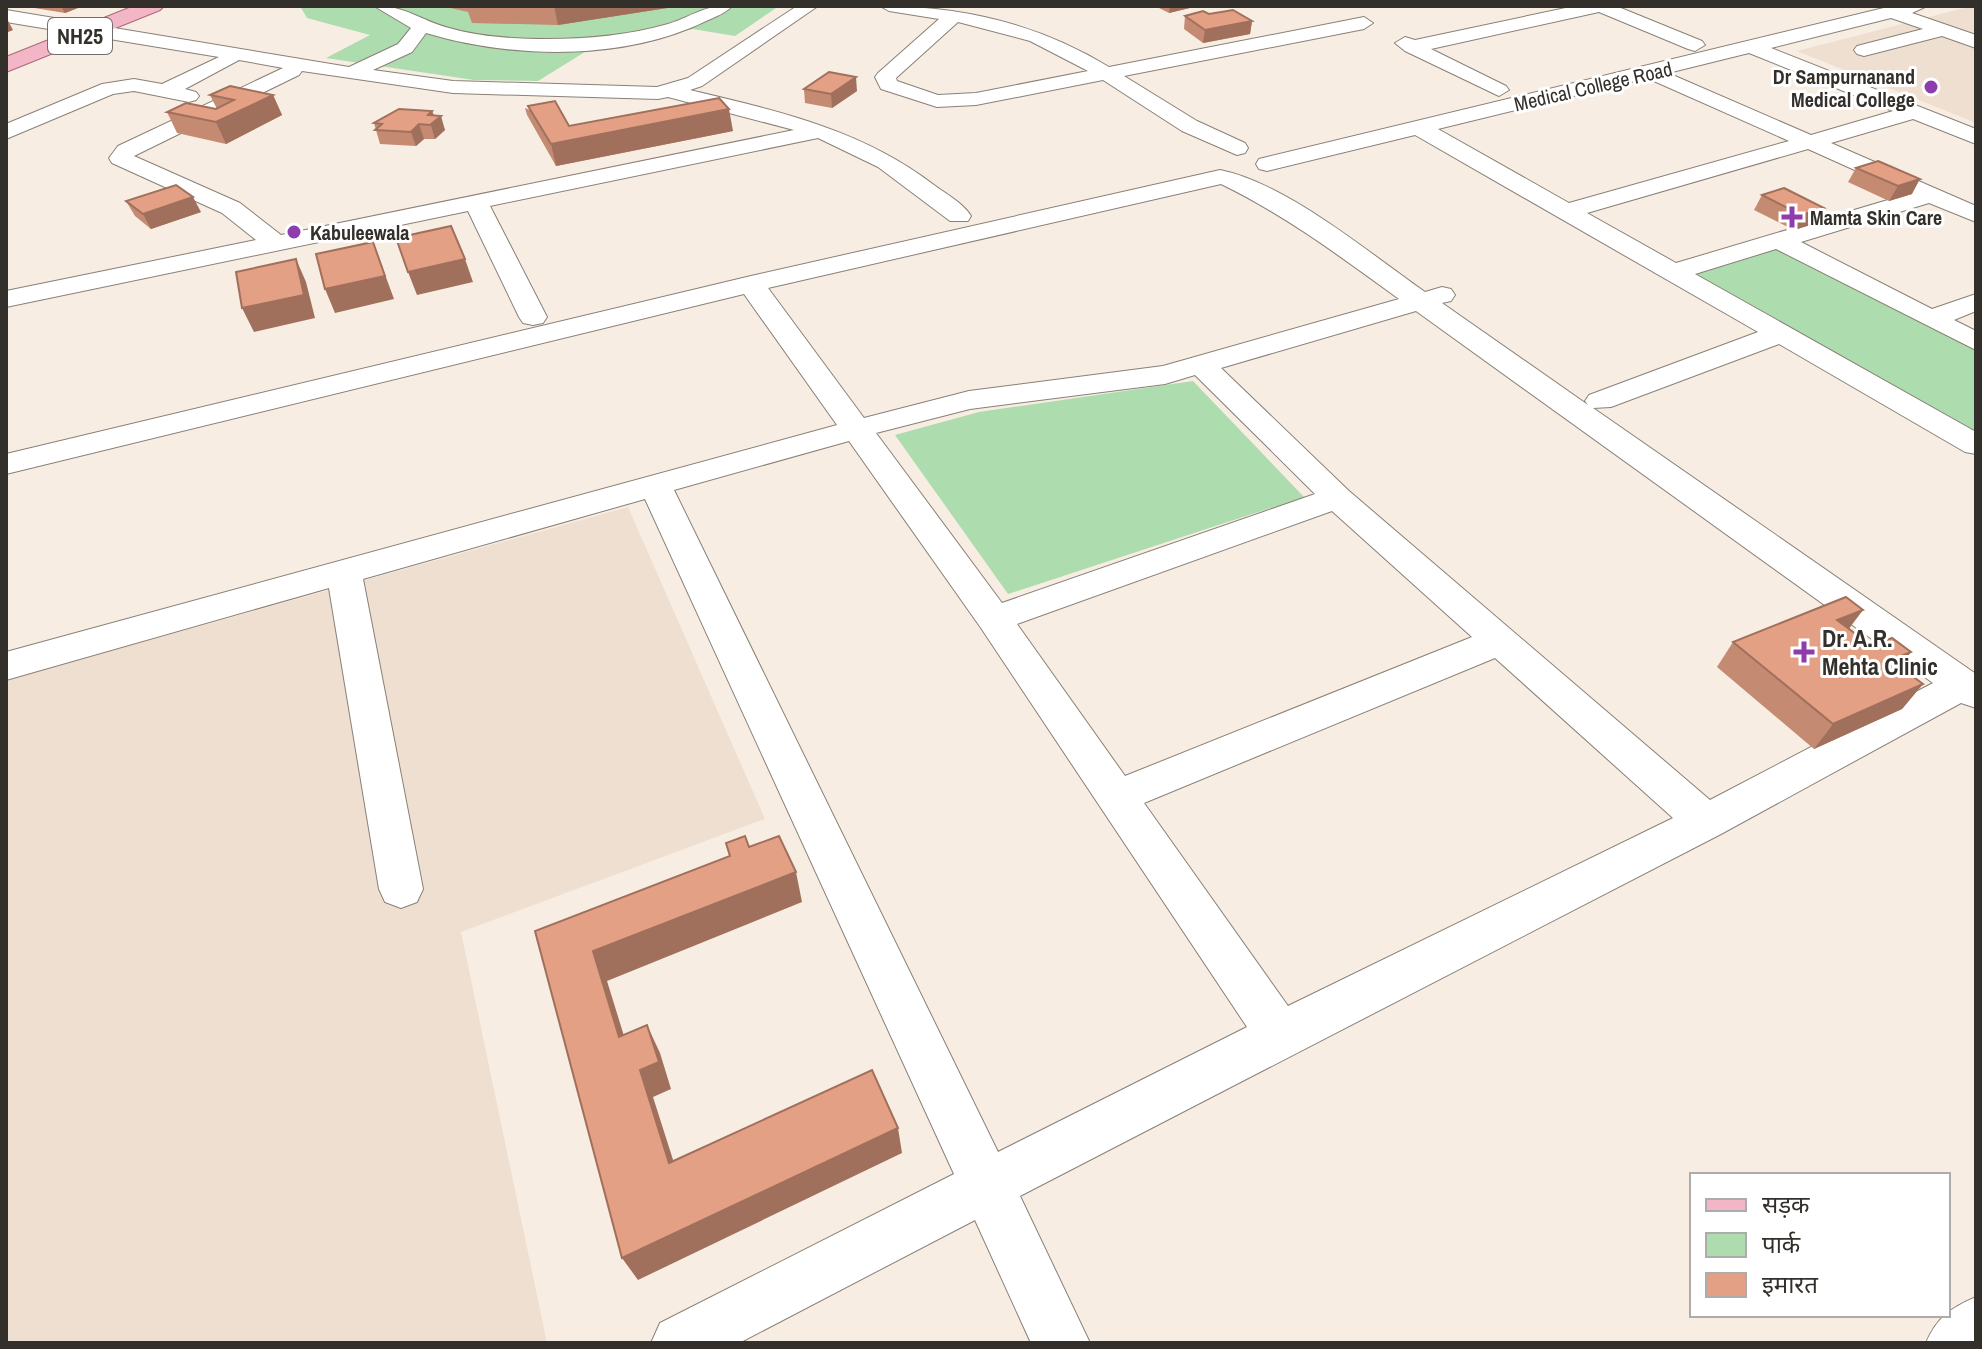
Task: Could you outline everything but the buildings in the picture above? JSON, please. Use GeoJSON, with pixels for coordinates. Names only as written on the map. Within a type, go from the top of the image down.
{"type":"FeatureCollection","features":[{"type":"Feature","properties":{"kind":"main road","name":"NH25"},"geometry":{"type":"LineString","coordinates":[[6,55],[130,6]]}},
{"type":"Feature","properties":{"kind":"main road","name":"NH25"},"geometry":{"type":"LineString","coordinates":[[6,65],[75,29],[153,6]]}},
{"type":"Feature","properties":{"kind":"street"},"geometry":{"type":"LineString","coordinates":[[383,6],[422,26],[473,42]]}},
{"type":"Feature","properties":{"kind":"street"},"geometry":{"type":"LineString","coordinates":[[352,73],[405,48],[473,42],[537,45],[636,36],[681,26],[723,6]]}},
{"type":"Feature","properties":{"kind":"street"},"geometry":{"type":"LineString","coordinates":[[680,94],[809,6]]}},
{"type":"Feature","properties":{"kind":"street"},"geometry":{"type":"LineString","coordinates":[[6,16],[229,60],[443,96],[629,102],[680,94],[826,6]]}},
{"type":"Feature","properties":{"kind":"street"},"geometry":{"type":"LineString","coordinates":[[889,6],[1034,37],[1065,50],[1148,101],[1254,157],[1432,298],[1971,681]]}},
{"type":"Feature","properties":{"kind":"street"},"geometry":{"type":"LineString","coordinates":[[1331,6],[1499,90]]}},
{"type":"Feature","properties":{"kind":"street"},"geometry":{"type":"LineString","coordinates":[[1412,47],[1600,6],[1695,45]]}},
{"type":"Feature","properties":{"kind":"street"},"geometry":{"type":"LineString","coordinates":[[1861,6],[1898,9],[1976,42]]}},
{"type":"Feature","properties":{"kind":"street","name":"Medical College Road"},"geometry":{"type":"LineString","coordinates":[[1254,157],[1499,90],[1861,6]]}},
{"type":"Feature","properties":{"kind":"street","name":"Medical College Road"},"geometry":{"type":"LineString","coordinates":[[1254,157],[1418,127],[1898,9]]}},
{"type":"Feature","properties":{"kind":"street"},"geometry":{"type":"LineString","coordinates":[[1470,11],[1504,27]]}},
{"type":"Feature","properties":{"kind":"street"},"geometry":{"type":"LineString","coordinates":[[952,18],[885,77],[888,85],[926,99],[958,101],[1364,23]]}},
{"type":"Feature","properties":{"kind":"street"},"geometry":{"type":"LineString","coordinates":[[405,48],[422,26]]}},
{"type":"Feature","properties":{"kind":"street"},"geometry":{"type":"LineString","coordinates":[[75,29],[453,87],[680,94],[819,131],[875,155],[959,216]]}},
{"type":"Feature","properties":{"kind":"street"},"geometry":{"type":"LineString","coordinates":[[1864,50],[1943,30]]}},
{"type":"Feature","properties":{"kind":"street"},"geometry":{"type":"LineString","coordinates":[[1752,47],[1976,137]]}},
{"type":"Feature","properties":{"kind":"street"},"geometry":{"type":"LineString","coordinates":[[165,91],[229,60]]}},
{"type":"Feature","properties":{"kind":"street"},"geometry":{"type":"LineString","coordinates":[[276,243],[231,208],[120,158],[126,151],[292,71]]}},
{"type":"Feature","properties":{"kind":"street"},"geometry":{"type":"LineString","coordinates":[[1650,72],[1976,215]]}},
{"type":"Feature","properties":{"kind":"street"},"geometry":{"type":"LineString","coordinates":[[61,85],[98,91]]}},
{"type":"Feature","properties":{"kind":"street"},"geometry":{"type":"LineString","coordinates":[[6,132],[98,91],[134,85],[225,103]]}},
{"type":"Feature","properties":{"kind":"street"},"geometry":{"type":"LineString","coordinates":[[1148,101],[1193,148],[1201,170],[1269,198],[1600,401],[1971,681]]}},
{"type":"Feature","properties":{"kind":"street"},"geometry":{"type":"LineString","coordinates":[[1567,211],[1915,112]]}},
{"type":"Feature","properties":{"kind":"street"},"geometry":{"type":"LineString","coordinates":[[1418,127],[1976,445]]}},
{"type":"Feature","properties":{"kind":"street"},"geometry":{"type":"LineString","coordinates":[[6,299],[819,131]]}},
{"type":"Feature","properties":{"kind":"street"},"geometry":{"type":"LineString","coordinates":[[6,438],[959,216],[1195,159],[1207,150],[1254,157]]}},
{"type":"Feature","properties":{"kind":"street"},"geometry":{"type":"LineString","coordinates":[[6,464],[751,284],[1224,177],[1251,177],[1254,157]]}},
{"type":"Feature","properties":{"kind":"street"},"geometry":{"type":"LineString","coordinates":[[1674,272],[1930,195]]}},
{"type":"Feature","properties":{"kind":"street"},"geometry":{"type":"LineString","coordinates":[[476,202],[533,317]]}},
{"type":"Feature","properties":{"kind":"street"},"geometry":{"type":"LineString","coordinates":[[1776,239],[1976,342]]}},
{"type":"Feature","properties":{"kind":"street"},"geometry":{"type":"LineString","coordinates":[[751,284],[994,619],[1280,1035]]}},
{"type":"Feature","properties":{"kind":"street"},"geometry":{"type":"LineString","coordinates":[[6,666],[969,400],[1165,375],[1432,298]]}},
{"type":"Feature","properties":{"kind":"street"},"geometry":{"type":"LineString","coordinates":[[1930,319],[1976,302]]}},
{"type":"Feature","properties":{"kind":"street"},"geometry":{"type":"LineString","coordinates":[[1600,401],[1780,334]]}},
{"type":"Feature","properties":{"kind":"street"},"geometry":{"type":"LineString","coordinates":[[1202,366],[1337,498],[1706,822]]}},
{"type":"Feature","properties":{"kind":"street"},"geometry":{"type":"LineString","coordinates":[[655,485],[1061,1343]]}},
{"type":"Feature","properties":{"kind":"street"},"geometry":{"type":"LineString","coordinates":[[994,619],[1337,498]]}},
{"type":"Feature","properties":{"kind":"street"},"geometry":{"type":"LineString","coordinates":[[344,572],[401,889]]}},
{"type":"Feature","properties":{"kind":"street"},"geometry":{"type":"LineString","coordinates":[[1116,797],[1500,641]]}},
{"type":"Feature","properties":{"kind":"street"},"geometry":{"type":"LineString","coordinates":[[680,1343],[1280,1035],[1706,822],[1971,681]]}},
{"type":"Feature","properties":{"kind":"street"},"geometry":{"type":"LineString","coordinates":[[1955,1343],[1976,1326]]}},
{"type":"Feature","properties":{"kind":"shaded area","name":"Dr Sampurnanand Medical College"},"geometry":{"type":"Polygon","coordinates":[[[1972,6],[1976,6],[1976,123],[1797,51],[1972,6]]]}},
{"type":"Feature","properties":{"kind":"shaded area"},"geometry":{"type":"Polygon","coordinates":[[[628,507],[765,819],[461,932],[547,1343],[6,1343],[6,680],[628,507]]]}},
{"type":"Feature","properties":{"kind":"green space"},"geometry":{"type":"Polygon","coordinates":[[[300,6],[779,6],[735,36],[693,29],[588,50],[538,81],[474,80],[326,58],[370,35],[307,18],[300,6]]]}},
{"type":"Feature","properties":{"kind":"green space"},"geometry":{"type":"Polygon","coordinates":[[[1777,247],[1976,350],[1976,434],[1692,274],[1777,247]]]}},
{"type":"Feature","properties":{"kind":"green space"},"geometry":{"type":"Polygon","coordinates":[[[1193,381],[1304,497],[1008,594],[895,435],[979,412],[1193,381]]]}},
{"type":"Feature","properties":{"kind":"place","name":"Dr Sampurnanand Medical College"},"geometry":{"type":"Point","coordinates":[1931,87]}},
{"type":"Feature","properties":{"kind":"place","name":"Mamta Skin Care"},"geometry":{"type":"Point","coordinates":[1792,217]}},
{"type":"Feature","properties":{"kind":"place","name":"Kabuleewala"},"geometry":{"type":"Point","coordinates":[294,232]}},
{"type":"Feature","properties":{"kind":"place","name":"Dr. A.R. Mehta Clinic"},"geometry":{"type":"Point","coordinates":[1804,652]}}]}
